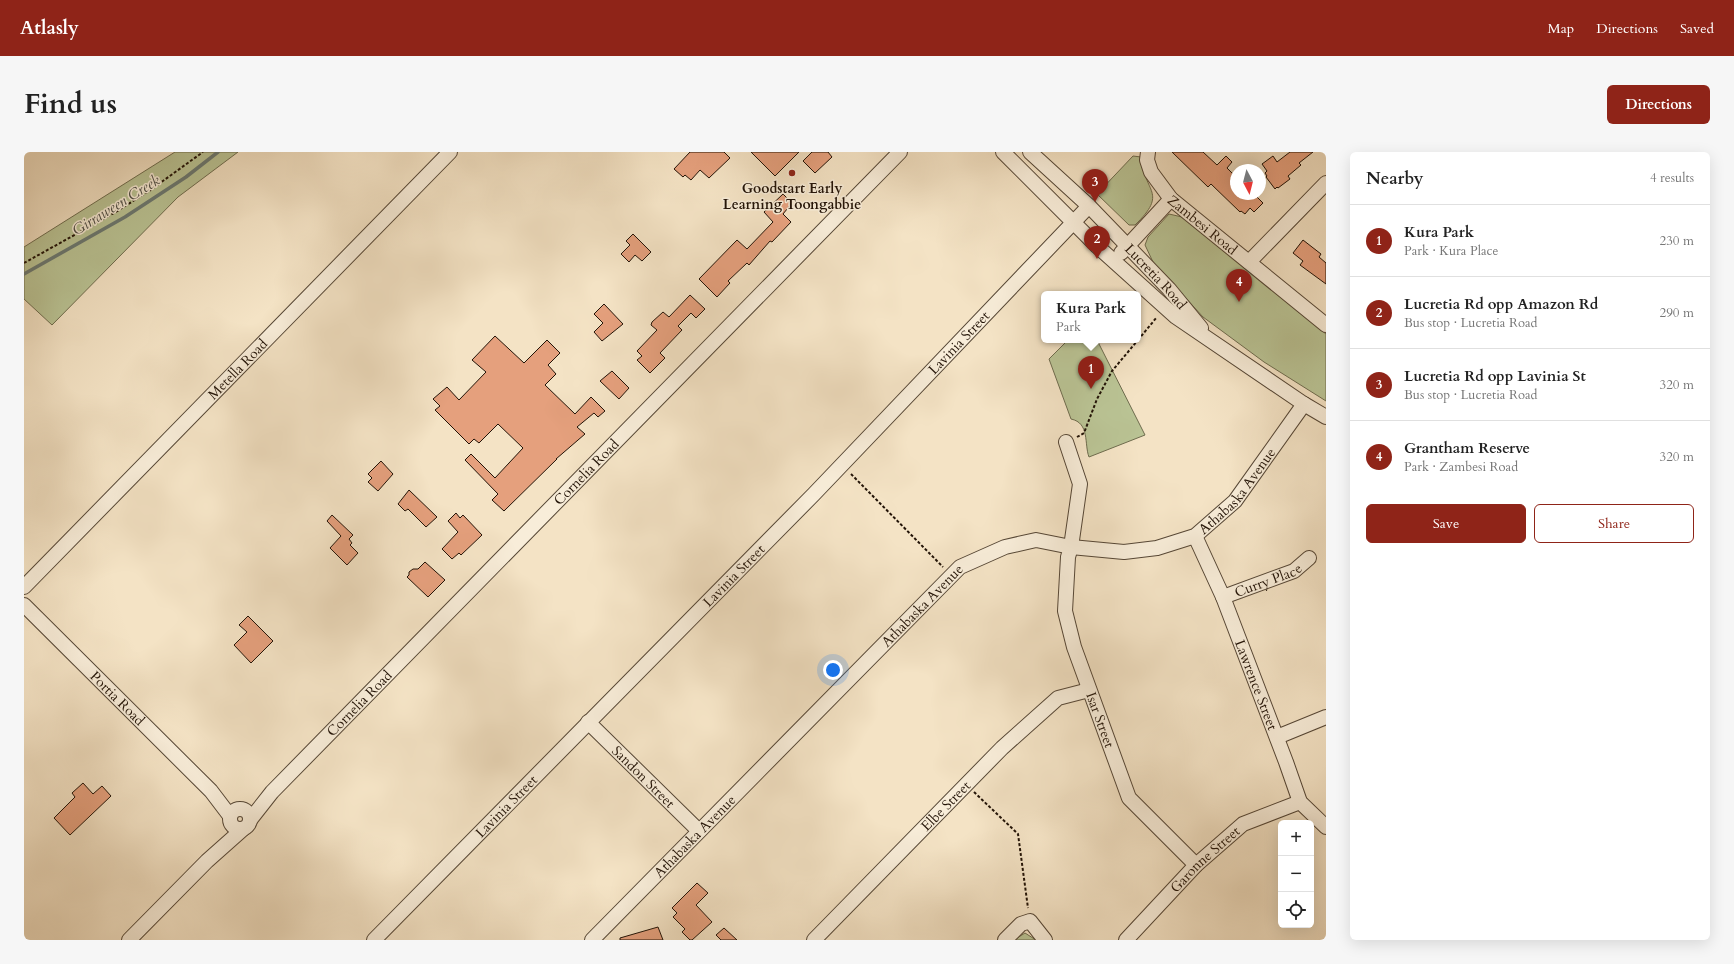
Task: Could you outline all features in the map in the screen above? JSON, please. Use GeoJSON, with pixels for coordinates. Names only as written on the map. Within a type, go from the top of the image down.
{"type":"FeatureCollection","features":[{"type":"Feature","properties":{"kind":"street","name":"Metella Road"},"geometry":{"type":"LineString","coordinates":[[24,586],[450,152]]}},
{"type":"Feature","properties":{"kind":"street","name":"Cornelia Road"},"geometry":{"type":"LineString","coordinates":[[129,940],[207,861],[239,818],[272,792],[900,152]]}},
{"type":"Feature","properties":{"kind":"street","name":"Lucretia Road"},"geometry":{"type":"LineString","coordinates":[[1003,152],[1073,223],[1176,317],[1304,404],[1326,417]]}},
{"type":"Feature","properties":{"kind":"street","name":"Lucretia Road"},"geometry":{"type":"LineString","coordinates":[[1030,152],[1088,206],[1169,289],[1209,338]]}},
{"type":"Feature","properties":{"kind":"street","name":"Zambesi Road"},"geometry":{"type":"LineString","coordinates":[[1148,156],[1151,172],[1171,199],[1326,325]]}},
{"type":"Feature","properties":{"kind":"street"},"geometry":{"type":"LineString","coordinates":[[1249,262],[1326,183]]}},
{"type":"Feature","properties":{"kind":"street"},"geometry":{"type":"LineString","coordinates":[[1114,262],[1126,246],[1171,199]]}},
{"type":"Feature","properties":{"kind":"street","name":"Lavinia Street"},"geometry":{"type":"LineString","coordinates":[[374,940],[841,465],[1088,206]]}},
{"type":"Feature","properties":{"kind":"street","name":"Athabaska Avenue"},"geometry":{"type":"LineString","coordinates":[[592,940],[960,567],[1005,547],[1036,540],[1071,548],[1124,552],[1157,548],[1195,536],[1235,501],[1304,404]]}},
{"type":"Feature","properties":{"kind":"street","name":"Isar Street"},"geometry":{"type":"LineString","coordinates":[[1066,442],[1080,484],[1071,548],[1068,557],[1066,611],[1074,647],[1129,798],[1196,865]]}},
{"type":"Feature","properties":{"kind":"street","name":"Lawrence Street"},"geometry":{"type":"LineString","coordinates":[[1195,536],[1223,597],[1277,736],[1300,802],[1326,828]]}},
{"type":"Feature","properties":{"kind":"street","name":"Curry Place"},"geometry":{"type":"LineString","coordinates":[[1223,597],[1294,571],[1309,558]]}},
{"type":"Feature","properties":{"kind":"street","name":"Portia Road"},"geometry":{"type":"LineString","coordinates":[[24,605],[239,818]]}},
{"type":"Feature","properties":{"kind":"street","name":"Elbe Street"},"geometry":{"type":"LineString","coordinates":[[814,940],[1002,748],[1058,698],[1089,690]]}},
{"type":"Feature","properties":{"kind":"street"},"geometry":{"type":"LineString","coordinates":[[1277,736],[1326,717]]}},
{"type":"Feature","properties":{"kind":"street","name":"Sandon Street"},"geometry":{"type":"LineString","coordinates":[[588,722],[699,831]]}},
{"type":"Feature","properties":{"kind":"street","name":"Garonne Street"},"geometry":{"type":"LineString","coordinates":[[1126,940],[1196,865],[1243,824],[1300,802]]}},
{"type":"Feature","properties":{"kind":"street"},"geometry":{"type":"LineString","coordinates":[[1005,940],[1021,924],[1030,921],[1045,940]]}},
{"type":"Feature","properties":{"kind":"path"},"geometry":{"type":"LineString","coordinates":[[24,263],[114,213],[149,191],[203,152]]}},
{"type":"Feature","properties":{"kind":"path"},"geometry":{"type":"LineString","coordinates":[[1141,336],[1157,317]]}},
{"type":"Feature","properties":{"kind":"path"},"geometry":{"type":"LineString","coordinates":[[1066,442],[1084,433],[1097,399],[1112,371],[1135,343]]}},
{"type":"Feature","properties":{"kind":"path"},"geometry":{"type":"LineString","coordinates":[[841,465],[951,575]]}},
{"type":"Feature","properties":{"kind":"path"},"geometry":{"type":"LineString","coordinates":[[966,785],[1018,834],[1030,921]]}},
{"type":"Feature","properties":{"kind":"green space"},"geometry":{"type":"Polygon","coordinates":[[[175,152],[238,152],[178,197],[52,325],[24,299],[24,247],[175,152]]]}},
{"type":"Feature","properties":{"kind":"green space"},"geometry":{"type":"Polygon","coordinates":[[[1133,156],[1141,157],[1143,169],[1153,198],[1151,206],[1145,214],[1135,225],[1129,225],[1097,194],[1133,156]]]}},
{"type":"Feature","properties":{"kind":"green space"},"geometry":{"type":"Polygon","coordinates":[[[1169,214],[1182,217],[1326,334],[1326,401],[1264,362],[1203,317],[1153,262],[1145,245],[1148,237],[1169,214]]]}},
{"type":"Feature","properties":{"kind":"green space"},"geometry":{"type":"Polygon","coordinates":[[[1065,343],[1099,343],[1145,435],[1089,457],[1084,429],[1077,421],[1071,419],[1049,359],[1065,343]]]}},
{"type":"Feature","properties":{"kind":"green space"},"geometry":{"type":"Polygon","coordinates":[[[1025,933],[1036,940],[1014,940],[1025,933]]]}},
{"type":"Feature","properties":{"kind":"building"},"geometry":{"type":"Polygon","coordinates":[[[690,152],[724,152],[730,158],[709,178],[700,170],[691,180],[685,175],[683,177],[674,169],[690,152]]]}},
{"type":"Feature","properties":{"kind":"building"},"geometry":{"type":"Polygon","coordinates":[[[751,152],[799,152],[775,176],[751,152]]]}},
{"type":"Feature","properties":{"kind":"building"},"geometry":{"type":"Polygon","coordinates":[[[812,152],[828,152],[832,157],[815,173],[803,161],[812,152]]]}},
{"type":"Feature","properties":{"kind":"building"},"geometry":{"type":"Polygon","coordinates":[[[1172,152],[1203,152],[1217,165],[1226,156],[1232,162],[1227,168],[1230,171],[1230,200],[1260,200],[1263,203],[1254,212],[1250,208],[1245,214],[1241,211],[1240,212],[1211,184],[1208,187],[1172,152]]]}},
{"type":"Feature","properties":{"kind":"building"},"geometry":{"type":"Polygon","coordinates":[[[1290,152],[1313,152],[1299,163],[1301,165],[1288,176],[1290,179],[1275,189],[1266,177],[1266,164],[1262,164],[1273,156],[1277,162],[1290,152]]]}},
{"type":"Feature","properties":{"kind":"building"},"geometry":{"type":"Polygon","coordinates":[[[783,194],[792,203],[783,214],[791,222],[772,242],[770,241],[749,265],[747,263],[728,281],[730,283],[717,297],[699,279],[737,240],[747,249],[773,222],[764,212],[783,194]]]}},
{"type":"Feature","properties":{"kind":"building"},"geometry":{"type":"Polygon","coordinates":[[[633,234],[651,252],[642,261],[635,255],[629,262],[621,254],[630,245],[626,241],[633,234]]]}},
{"type":"Feature","properties":{"kind":"building"},"geometry":{"type":"Polygon","coordinates":[[[1303,240],[1321,254],[1319,257],[1326,263],[1326,284],[1300,265],[1303,261],[1293,253],[1303,240]]]}},
{"type":"Feature","properties":{"kind":"building"},"geometry":{"type":"Polygon","coordinates":[[[690,295],[705,309],[696,318],[691,313],[678,326],[682,330],[660,353],[665,358],[650,373],[637,360],[642,356],[637,351],[657,330],[651,325],[652,322],[663,312],[669,317],[690,295]]]}},
{"type":"Feature","properties":{"kind":"building"},"geometry":{"type":"Polygon","coordinates":[[[604,304],[623,324],[602,341],[594,332],[603,323],[594,314],[604,304]]]}},
{"type":"Feature","properties":{"kind":"building"},"geometry":{"type":"Polygon","coordinates":[[[495,336],[524,363],[547,340],[560,353],[548,365],[556,374],[545,385],[575,414],[591,397],[605,411],[598,417],[594,413],[577,427],[585,434],[556,459],[504,511],[492,500],[498,494],[465,460],[471,454],[495,478],[523,448],[498,424],[479,443],[474,439],[469,444],[435,410],[440,406],[433,399],[447,387],[459,400],[486,372],[472,360],[495,336]]]}},
{"type":"Feature","properties":{"kind":"building"},"geometry":{"type":"Polygon","coordinates":[[[612,371],[629,388],[619,399],[600,381],[612,371]]]}},
{"type":"Feature","properties":{"kind":"building"},"geometry":{"type":"Polygon","coordinates":[[[381,461],[393,474],[378,491],[368,482],[372,478],[368,474],[381,461]]]}},
{"type":"Feature","properties":{"kind":"building"},"geometry":{"type":"Polygon","coordinates":[[[409,490],[437,517],[426,527],[408,509],[405,511],[398,504],[409,490]]]}},
{"type":"Feature","properties":{"kind":"building"},"geometry":{"type":"Polygon","coordinates":[[[456,513],[460,518],[463,515],[482,535],[461,555],[459,553],[452,559],[442,549],[458,532],[448,521],[456,513]]]}},
{"type":"Feature","properties":{"kind":"building"},"geometry":{"type":"Polygon","coordinates":[[[332,515],[353,535],[349,539],[352,543],[350,545],[358,553],[347,565],[330,548],[341,536],[327,521],[332,515]]]}},
{"type":"Feature","properties":{"kind":"building"},"geometry":{"type":"Polygon","coordinates":[[[425,562],[445,580],[428,597],[407,577],[409,572],[413,569],[418,569],[425,562]]]}},
{"type":"Feature","properties":{"kind":"building"},"geometry":{"type":"Polygon","coordinates":[[[248,616],[273,641],[251,663],[234,645],[247,632],[239,625],[248,616]]]}},
{"type":"Feature","properties":{"kind":"building"},"geometry":{"type":"Polygon","coordinates":[[[83,783],[93,794],[102,786],[111,796],[70,835],[54,818],[75,797],[72,793],[83,783]]]}},
{"type":"Feature","properties":{"kind":"building"},"geometry":{"type":"Polygon","coordinates":[[[697,883],[708,893],[696,905],[712,922],[692,940],[690,940],[682,932],[685,929],[673,917],[677,913],[672,908],[697,883]]]}},
{"type":"Feature","properties":{"kind":"building"},"geometry":{"type":"Polygon","coordinates":[[[658,927],[663,940],[620,940],[620,938],[658,927]]]}},
{"type":"Feature","properties":{"kind":"building"},"geometry":{"type":"Polygon","coordinates":[[[724,928],[737,940],[721,940],[716,935],[724,928]]]}},
{"type":"Feature","properties":{"kind":"waterway","name":"Girraween Creek"},"geometry":{"type":"LineString","coordinates":[[24,274],[125,217],[186,177],[218,152]]}},
{"type":"Feature","properties":{"kind":"place","name":"Goodstart Early Learning Toongabbie"},"geometry":{"type":"Point","coordinates":[792,173]}},
{"type":"Feature","properties":{"kind":"place","name":"Lucretia Rd opp Lavinia St"},"geometry":{"type":"Point","coordinates":[1095,202]}},
{"type":"Feature","properties":{"kind":"place","name":"Lucretia Rd opp Amazon Rd"},"geometry":{"type":"Point","coordinates":[1097,259]}},
{"type":"Feature","properties":{"kind":"place","name":"Grantham Reserve"},"geometry":{"type":"Point","coordinates":[1239,302]}},
{"type":"Feature","properties":{"kind":"place","name":"Kura Park"},"geometry":{"type":"Point","coordinates":[1091,389]}}]}
